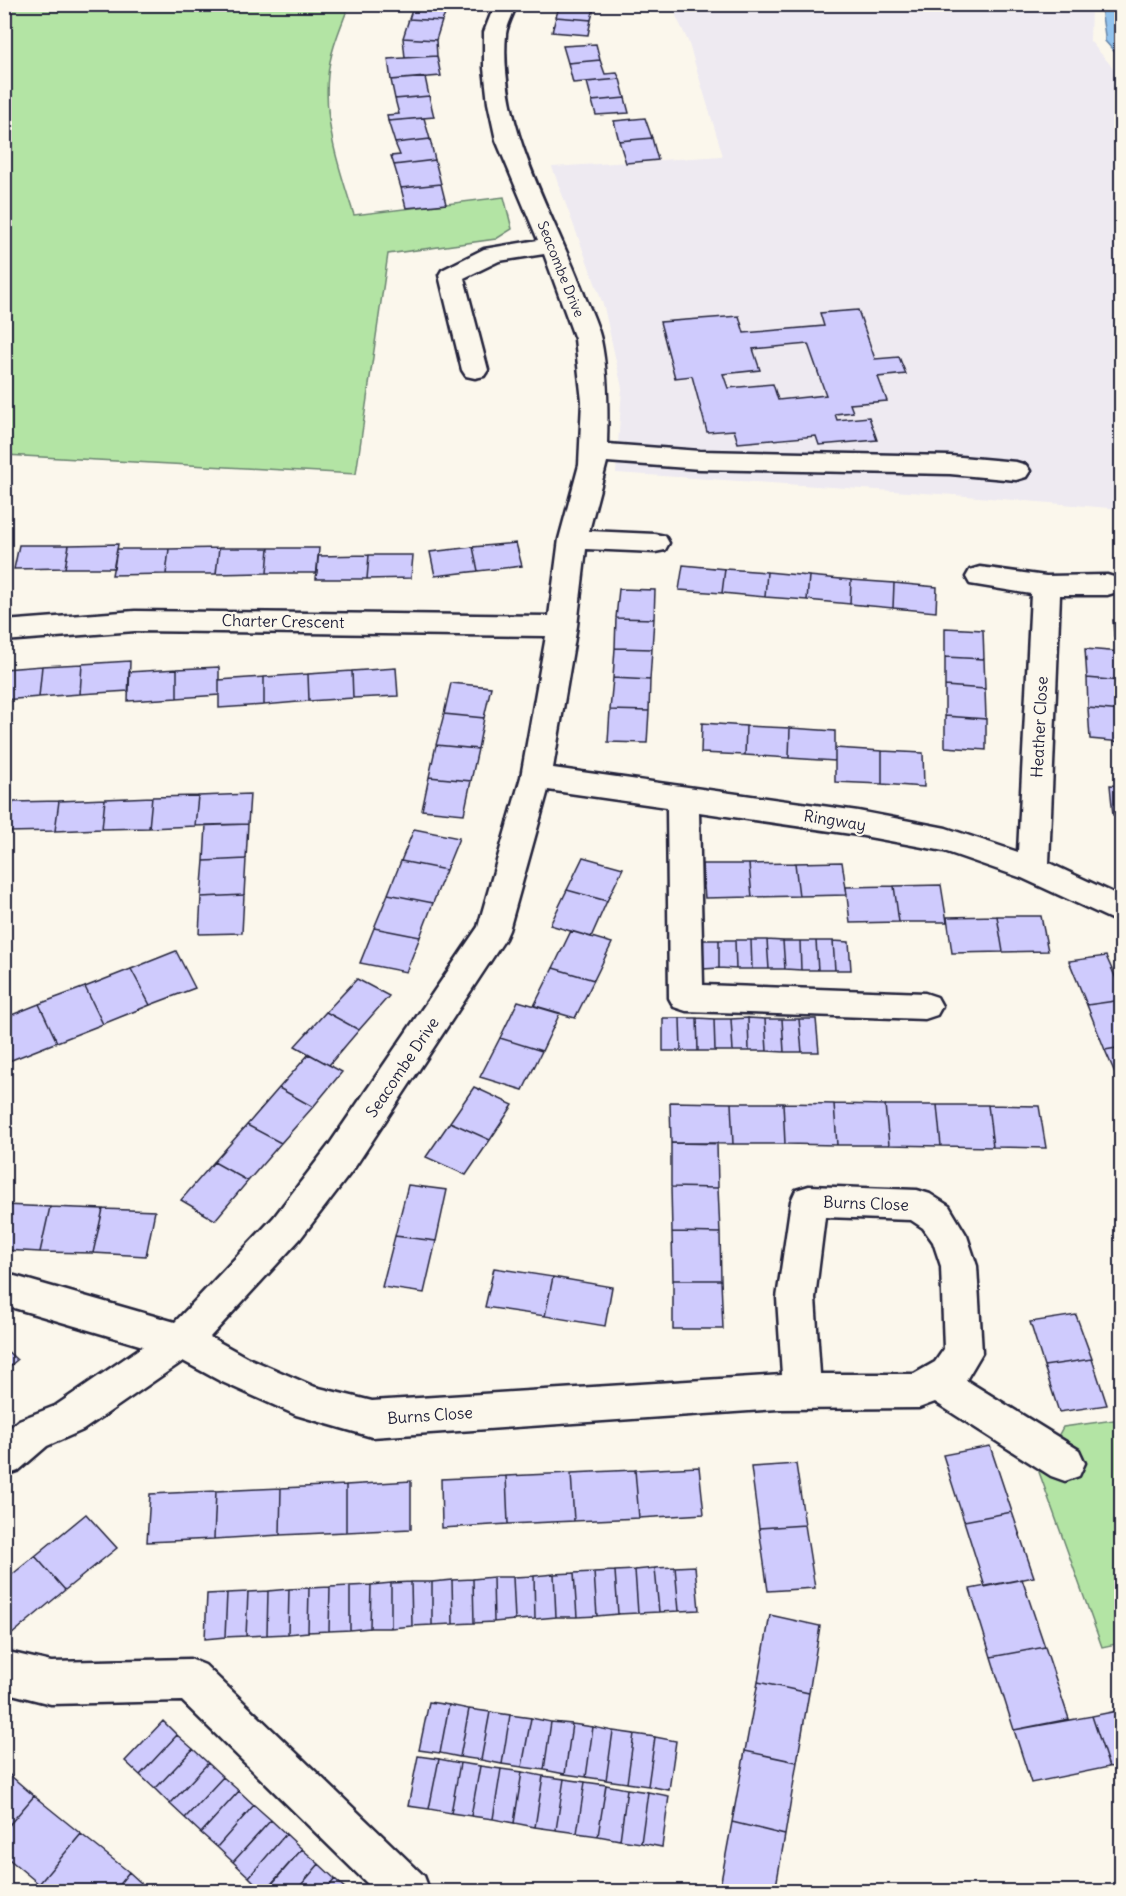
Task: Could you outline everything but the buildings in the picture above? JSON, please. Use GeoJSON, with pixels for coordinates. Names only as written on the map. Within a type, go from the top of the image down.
{"type":"FeatureCollection","features":[{"type":"Feature","properties":{"kind":"street","name":"Seacombe Drive"},"geometry":{"type":"LineString","coordinates":[[4,1458],[33,1433],[69,1418],[182,1341],[287,1228],[342,1156],[493,930],[536,777],[573,539],[593,465],[595,401],[588,339],[508,140],[499,103],[495,68],[495,32],[506,4]]}},
{"type":"Feature","properties":{"kind":"street"},"geometry":{"type":"LineString","coordinates":[[475,370],[451,275],[493,254],[552,246]]}},
{"type":"Feature","properties":{"kind":"street"},"geometry":{"type":"LineString","coordinates":[[593,452],[700,460],[950,465],[1016,471]]}},
{"type":"Feature","properties":{"kind":"street"},"geometry":{"type":"LineString","coordinates":[[573,539],[655,543]]}},
{"type":"Feature","properties":{"kind":"street"},"geometry":{"type":"LineString","coordinates":[[980,577],[1046,586],[1107,585]]}},
{"type":"Feature","properties":{"kind":"street","name":"Heather Close"},"geometry":{"type":"LineString","coordinates":[[1033,869],[1046,586]]}},
{"type":"Feature","properties":{"kind":"street","name":"Charter Crescent"},"geometry":{"type":"LineString","coordinates":[[4,631],[135,621],[561,626]]}},
{"type":"Feature","properties":{"kind":"street","name":"Ringway"},"geometry":{"type":"LineString","coordinates":[[536,777],[858,823],[946,840],[1033,869],[1122,912]]}},
{"type":"Feature","properties":{"kind":"street"},"geometry":{"type":"LineString","coordinates":[[683,798],[686,998],[925,1006]]}},
{"type":"Feature","properties":{"kind":"street","name":"Burns Close"},"geometry":{"type":"LineString","coordinates":[[4,1289],[182,1341],[233,1369],[310,1403],[372,1419],[802,1392],[919,1391],[948,1374],[963,1353],[959,1266],[950,1236],[936,1216],[917,1205],[809,1201],[796,1298],[802,1392]]}},
{"type":"Feature","properties":{"kind":"street"},"geometry":{"type":"LineString","coordinates":[[935,1382],[1065,1463]]}},
{"type":"Feature","properties":{"kind":"street"},"geometry":{"type":"LineString","coordinates":[[4,1671],[51,1683],[190,1680],[408,1892]]}},
{"type":"Feature","properties":{"kind":"shaded area"},"geometry":{"type":"Polygon","coordinates":[[[676,5],[1091,5],[1090,41],[1121,77],[1121,509],[954,495],[616,473],[622,388],[604,307],[552,167],[723,156],[688,41],[676,16],[676,5]]]}},
{"type":"Feature","properties":{"kind":"green space"},"geometry":{"type":"Polygon","coordinates":[[[4,5],[349,5],[331,57],[327,93],[330,129],[354,215],[504,197],[512,229],[496,239],[388,254],[356,474],[5,455],[4,5]]]}},
{"type":"Feature","properties":{"kind":"green space"},"geometry":{"type":"Polygon","coordinates":[[[1121,1419],[1121,1643],[1102,1647],[1039,1472],[1063,1427],[1121,1419]]]}},
{"type":"Feature","properties":{"kind":"water"},"geometry":{"type":"Polygon","coordinates":[[[1103,5],[1121,5],[1118,19],[1121,59],[1105,41],[1103,5]]]}}]}
